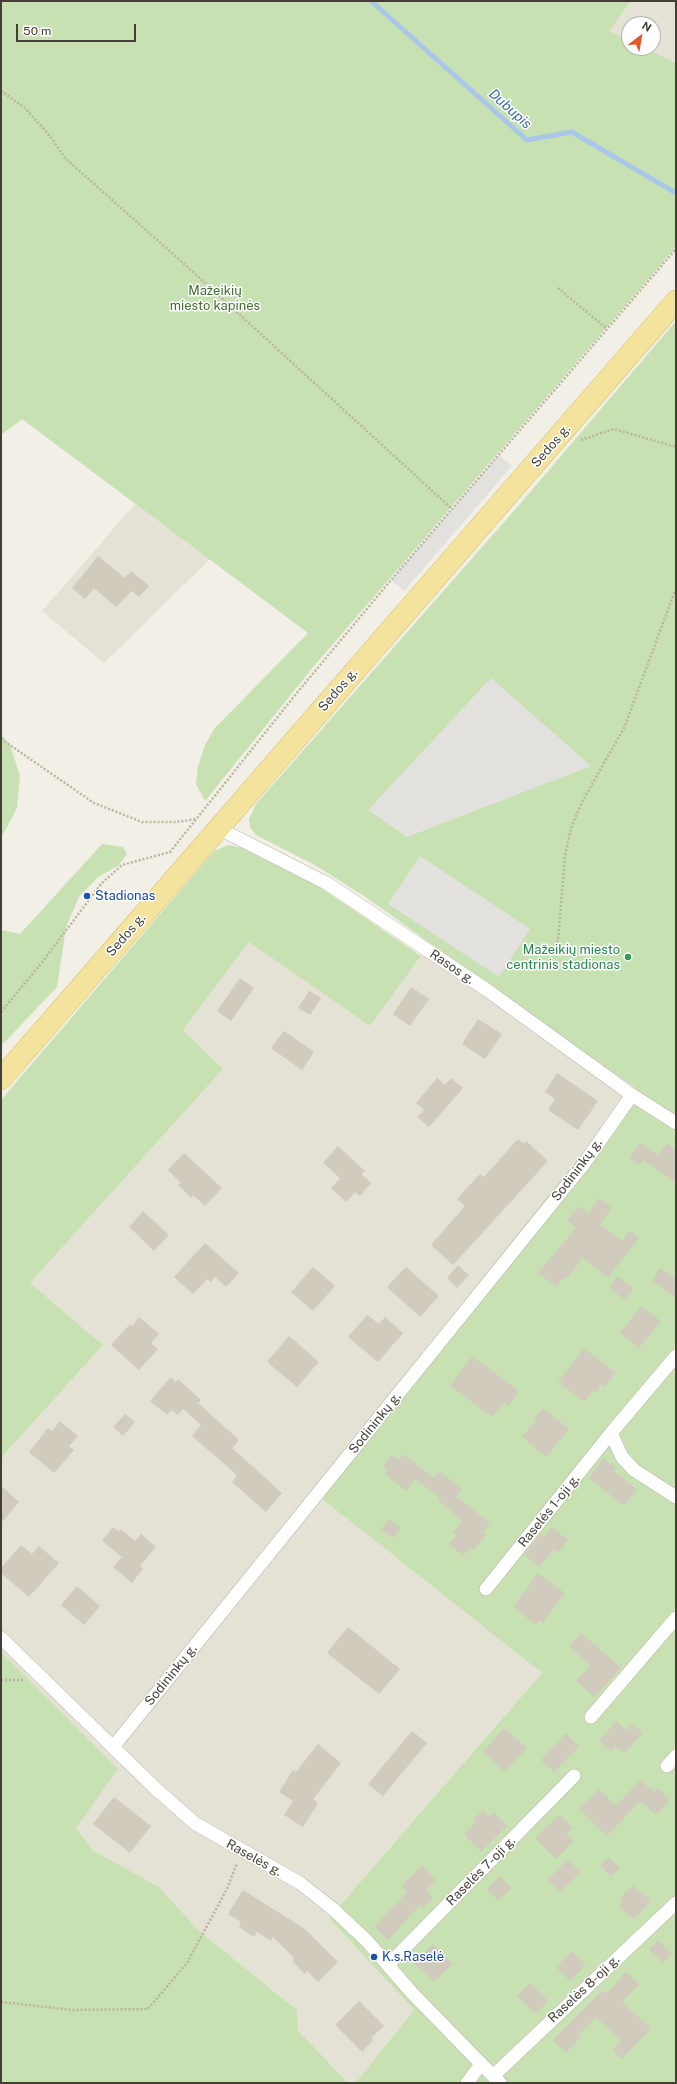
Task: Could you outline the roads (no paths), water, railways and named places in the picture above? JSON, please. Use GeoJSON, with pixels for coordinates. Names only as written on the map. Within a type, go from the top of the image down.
{"type":"FeatureCollection","features":[{"type":"Feature","properties":{"kind":"main road","name":"Sedos g."},"geometry":{"type":"LineString","coordinates":[[4,1070],[218,828],[676,302]]}},
{"type":"Feature","properties":{"kind":"street","name":"Rasos g."},"geometry":{"type":"LineString","coordinates":[[218,828],[328,884],[487,990],[632,1095],[676,1123]]}},
{"type":"Feature","properties":{"kind":"street","name":"Sodininkų g."},"geometry":{"type":"LineString","coordinates":[[113,1747],[583,1165],[632,1095]]}},
{"type":"Feature","properties":{"kind":"street","name":"Raselės 1-oji g."},"geometry":{"type":"LineString","coordinates":[[486,1589],[676,1356]]}},
{"type":"Feature","properties":{"kind":"street"},"geometry":{"type":"LineString","coordinates":[[611,1434],[622,1457],[634,1470],[676,1497]]}},
{"type":"Feature","properties":{"kind":"street"},"geometry":{"type":"LineString","coordinates":[[591,1717],[676,1618]]}},
{"type":"Feature","properties":{"kind":"street","name":"Raselės g."},"geometry":{"type":"LineString","coordinates":[[1,1638],[157,1790],[196,1824],[242,1852],[300,1883],[333,1908],[367,1941],[412,1992],[497,2079]]}},
{"type":"Feature","properties":{"kind":"street"},"geometry":{"type":"LineString","coordinates":[[667,1766],[676,1756]]}},
{"type":"Feature","properties":{"kind":"street","name":"Raselės 7-oji g."},"geometry":{"type":"LineString","coordinates":[[388,1965],[574,1776]]}},
{"type":"Feature","properties":{"kind":"street","name":"Raselės 8-oji g."},"geometry":{"type":"LineString","coordinates":[[497,2079],[676,1902]]}},
{"type":"Feature","properties":{"kind":"street"},"geometry":{"type":"LineString","coordinates":[[467,2083],[481,2064]]}},
{"type":"Feature","properties":{"kind":"waterway","name":"Dubupis"},"geometry":{"type":"LineString","coordinates":[[371,1],[527,140],[572,132],[676,193]]}},
{"type":"Feature","properties":{"kind":"place","name":"Stadionas"},"geometry":{"type":"Point","coordinates":[87,896]}},
{"type":"Feature","properties":{"kind":"place","name":"Mažeikių miesto centrinis stadionas"},"geometry":{"type":"Point","coordinates":[628,957]}},
{"type":"Feature","properties":{"kind":"place","name":"K.s.Raselė"},"geometry":{"type":"Point","coordinates":[374,1957]}},
{"type":"Feature","properties":{"kind":"park label","name":"Mažeikių miesto kapinės"},"geometry":{"type":"Point","coordinates":[215,298]}}]}
